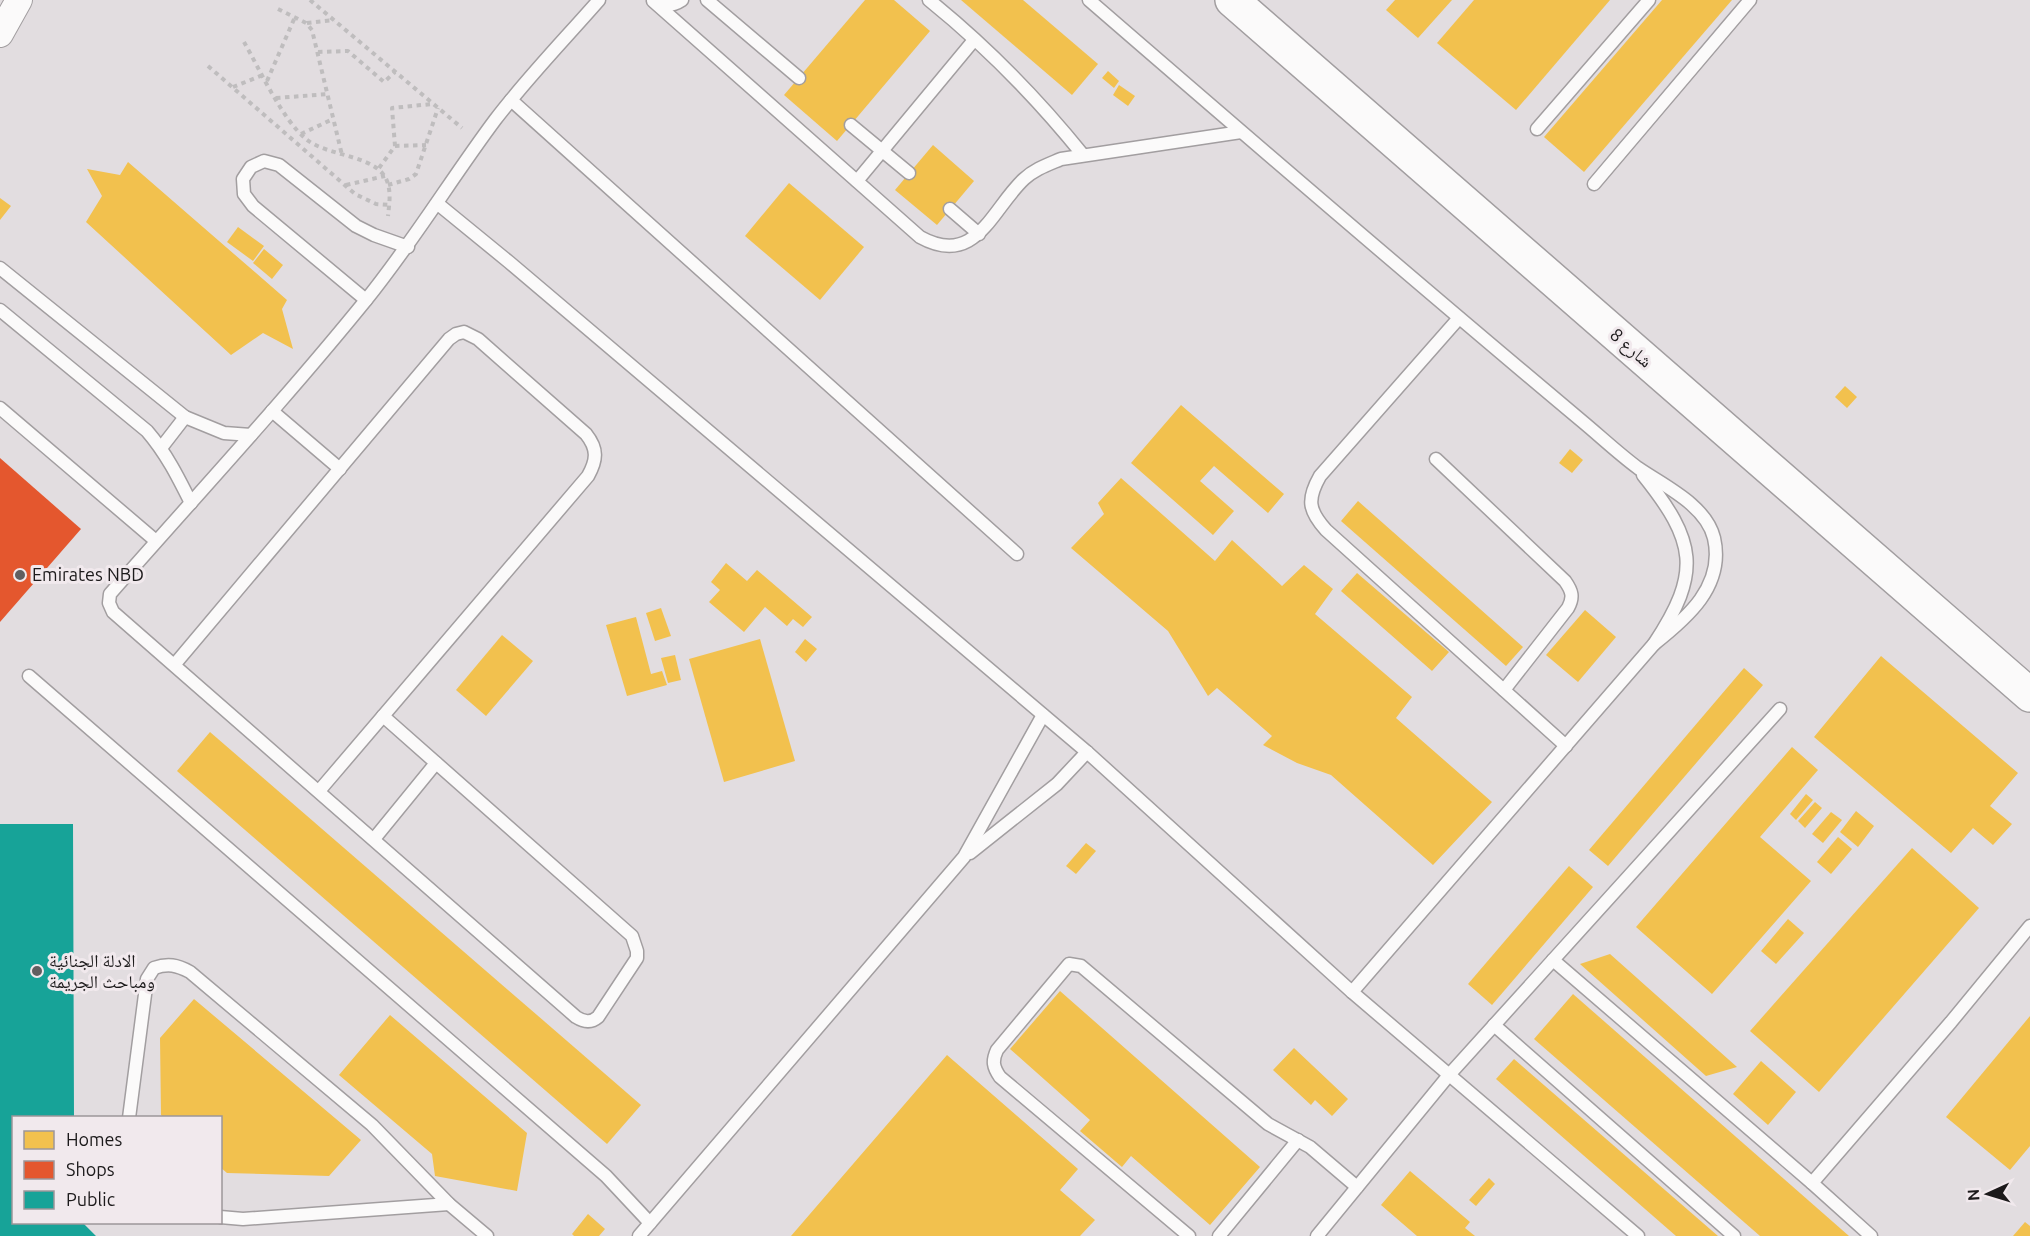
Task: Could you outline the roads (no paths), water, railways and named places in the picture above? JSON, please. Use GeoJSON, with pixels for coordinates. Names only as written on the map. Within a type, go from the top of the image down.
{"type":"FeatureCollection","features":[{"type":"Feature","properties":{"kind":"street"},"geometry":{"type":"LineString","coordinates":[[0,34],[19,0]]}},
{"type":"Feature","properties":{"kind":"street","name":"شارع 8"},"geometry":{"type":"LineString","coordinates":[[1232,0],[2030,695]]}},
{"type":"Feature","properties":{"kind":"lane"},"geometry":{"type":"LineString","coordinates":[[383,716],[632,936],[637,951],[634,965],[593,1021],[587,1022],[576,1017],[113,612],[109,603],[110,594],[272,411],[366,300],[408,247],[478,142],[511,100],[599,0]]}},
{"type":"Feature","properties":{"kind":"lane"},"geometry":{"type":"LineString","coordinates":[[652,1],[663,6],[675,5],[682,0]]}},
{"type":"Feature","properties":{"kind":"lane"},"geometry":{"type":"LineString","coordinates":[[707,0],[799,78]]}},
{"type":"Feature","properties":{"kind":"lane"},"geometry":{"type":"LineString","coordinates":[[929,0],[1014,75],[1083,155]]}},
{"type":"Feature","properties":{"kind":"lane"},"geometry":{"type":"LineString","coordinates":[[1089,0],[1459,318],[1637,467],[1690,503],[1703,518],[1714,537],[1716,558],[1711,585],[1682,621],[1654,644]]}},
{"type":"Feature","properties":{"kind":"lane"},"geometry":{"type":"LineString","coordinates":[[1537,129],[1649,0]]}},
{"type":"Feature","properties":{"kind":"lane"},"geometry":{"type":"LineString","coordinates":[[1594,184],[1750,0]]}},
{"type":"Feature","properties":{"kind":"lane"},"geometry":{"type":"LineString","coordinates":[[652,1],[920,237],[934,245],[950,247],[966,243],[979,234],[1024,180],[1040,167],[1061,159],[1241,132]]}},
{"type":"Feature","properties":{"kind":"lane"},"geometry":{"type":"LineString","coordinates":[[857,182],[974,40]]}},
{"type":"Feature","properties":{"kind":"lane"},"geometry":{"type":"LineString","coordinates":[[511,100],[1017,554]]}},
{"type":"Feature","properties":{"kind":"lane"},"geometry":{"type":"LineString","coordinates":[[850,125],[909,173]]}},
{"type":"Feature","properties":{"kind":"lane"},"geometry":{"type":"LineString","coordinates":[[366,300],[253,206],[244,194],[243,179],[251,167],[264,161],[279,165],[356,226],[408,247]]}},
{"type":"Feature","properties":{"kind":"lane"},"geometry":{"type":"LineString","coordinates":[[438,204],[519,269],[1043,714],[1352,992],[1638,1236]]}},
{"type":"Feature","properties":{"kind":"lane"},"geometry":{"type":"LineString","coordinates":[[950,209],[979,234]]}},
{"type":"Feature","properties":{"kind":"lane"},"geometry":{"type":"LineString","coordinates":[[0,268],[185,417],[224,433],[251,435]]}},
{"type":"Feature","properties":{"kind":"lane"},"geometry":{"type":"LineString","coordinates":[[0,310],[147,431],[176,471],[191,503]]}},
{"type":"Feature","properties":{"kind":"lane"},"geometry":{"type":"LineString","coordinates":[[1459,318],[1320,476],[1312,491],[1311,505],[1317,520],[1326,530],[1566,746]]}},
{"type":"Feature","properties":{"kind":"lane"},"geometry":{"type":"LineString","coordinates":[[175,664],[449,339],[456,334],[464,332],[471,334],[586,434],[594,444],[596,453],[594,465],[588,477],[319,791]]}},
{"type":"Feature","properties":{"kind":"lane"},"geometry":{"type":"LineString","coordinates":[[0,408],[156,541]]}},
{"type":"Feature","properties":{"kind":"lane"},"geometry":{"type":"LineString","coordinates":[[272,411],[340,469]]}},
{"type":"Feature","properties":{"kind":"lane"},"geometry":{"type":"LineString","coordinates":[[161,448],[185,417]]}},
{"type":"Feature","properties":{"kind":"lane"},"geometry":{"type":"LineString","coordinates":[[1436,459],[1565,580],[1572,594],[1572,602],[1568,608],[1504,690]]}},
{"type":"Feature","properties":{"kind":"lane"},"geometry":{"type":"LineString","coordinates":[[1352,992],[1654,644],[1671,618],[1687,577],[1684,540],[1664,501],[1637,467]]}},
{"type":"Feature","properties":{"kind":"lane"},"geometry":{"type":"LineString","coordinates":[[29,676],[606,1176],[650,1223]]}},
{"type":"Feature","properties":{"kind":"lane"},"geometry":{"type":"LineString","coordinates":[[1320,1235],[1449,1075],[1780,709]]}},
{"type":"Feature","properties":{"kind":"lane"},"geometry":{"type":"LineString","coordinates":[[964,857],[1043,714]]}},
{"type":"Feature","properties":{"kind":"lane"},"geometry":{"type":"LineString","coordinates":[[639,1236],[964,857],[1057,784],[1087,752]]}},
{"type":"Feature","properties":{"kind":"lane"},"geometry":{"type":"LineString","coordinates":[[374,839],[436,763]]}},
{"type":"Feature","properties":{"kind":"lane"},"geometry":{"type":"LineString","coordinates":[[1812,1183],[1951,1022],[2030,926]]}},
{"type":"Feature","properties":{"kind":"lane"},"geometry":{"type":"LineString","coordinates":[[1553,960],[1871,1236]]}},
{"type":"Feature","properties":{"kind":"lane"},"geometry":{"type":"LineString","coordinates":[[1188,1236],[1000,1077],[995,1070],[994,1057],[997,1050],[1069,964],[1075,963],[1081,966],[1268,1124],[1310,1147],[1357,1187]]}},
{"type":"Feature","properties":{"kind":"lane"},"geometry":{"type":"LineString","coordinates":[[129,1116],[147,979],[154,968],[166,964],[178,966],[190,972],[372,1125],[449,1204],[487,1236]]}},
{"type":"Feature","properties":{"kind":"lane"},"geometry":{"type":"LineString","coordinates":[[1494,1025],[1734,1236]]}},
{"type":"Feature","properties":{"kind":"lane"},"geometry":{"type":"LineString","coordinates":[[1219,1236],[1298,1140]]}},
{"type":"Feature","properties":{"kind":"lane"},"geometry":{"type":"LineString","coordinates":[[222,1217],[243,1219],[449,1204]]}},
{"type":"Feature","properties":{"kind":"place","name":"Emirates NBD"},"geometry":{"type":"Point","coordinates":[20,575]}},
{"type":"Feature","properties":{"kind":"place","name":"الادلة الجنائية ومباحث الجريمة"},"geometry":{"type":"Point","coordinates":[37,971]}}]}
